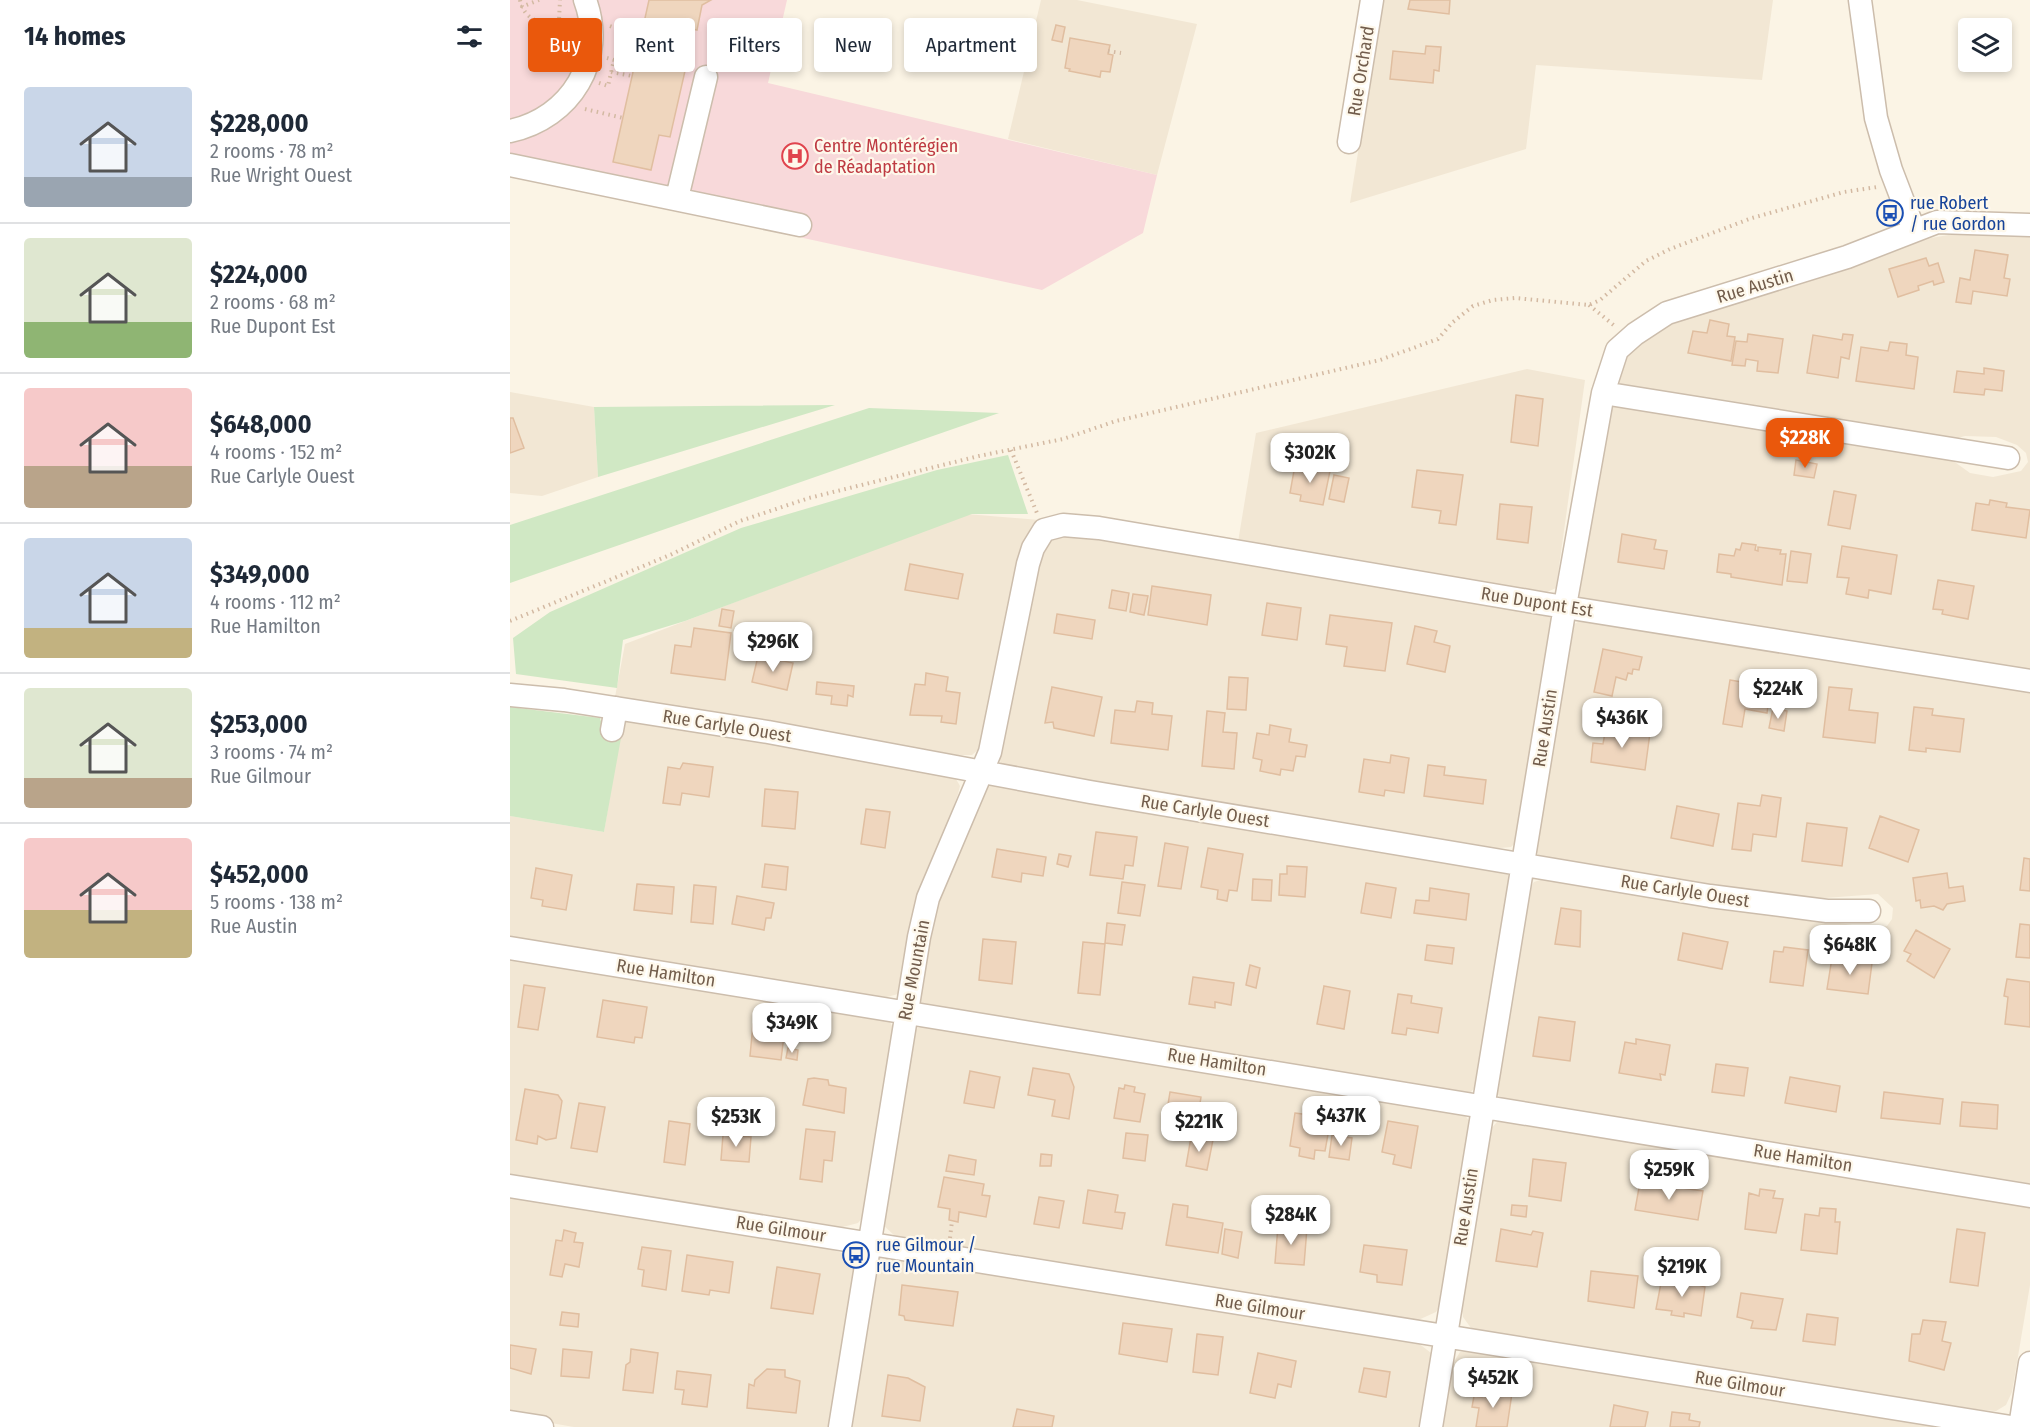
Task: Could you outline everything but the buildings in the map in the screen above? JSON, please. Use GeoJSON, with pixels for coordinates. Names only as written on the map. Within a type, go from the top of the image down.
{"type":"FeatureCollection","features":[{"type":"Feature","properties":{"kind":"street"},"geometry":{"type":"LineString","coordinates":[[510,131],[533,123],[549,114],[575,90],[582,80],[591,55],[592,43],[592,26],[585,0]]}},
{"type":"Feature","properties":{"kind":"street","name":"Rue Orchard"},"geometry":{"type":"LineString","coordinates":[[1349,142],[1372,0]]}},
{"type":"Feature","properties":{"kind":"street"},"geometry":{"type":"LineString","coordinates":[[1860,0],[1874,109],[1896,184],[1914,230]]}},
{"type":"Feature","properties":{"kind":"street"},"geometry":{"type":"LineString","coordinates":[[677,198],[706,77]]}},
{"type":"Feature","properties":{"kind":"street"},"geometry":{"type":"LineString","coordinates":[[510,165],[800,225]]}},
{"type":"Feature","properties":{"kind":"street","name":"Rue Austin"},"geometry":{"type":"LineString","coordinates":[[1431,1427],[1565,606],[1603,393],[1613,360],[1625,342],[1667,313],[1847,257],[1914,230],[1945,221],[2030,225]]}},
{"type":"Feature","properties":{"kind":"street"},"geometry":{"type":"LineString","coordinates":[[1603,393],[2008,458]]}},
{"type":"Feature","properties":{"kind":"street","name":"Rue Dupont Est"},"geometry":{"type":"LineString","coordinates":[[1044,530],[1063,525],[1099,528],[2030,681]]}},
{"type":"Feature","properties":{"kind":"street","name":"Rue Mountain"},"geometry":{"type":"LineString","coordinates":[[840,1427],[905,1011],[928,898],[992,743],[1028,564],[1033,548],[1044,530]]}},
{"type":"Feature","properties":{"kind":"street","name":"Rue Carlyle Ouest"},"geometry":{"type":"LineString","coordinates":[[510,695],[543,697],[614,719],[768,732],[1090,792],[1779,905],[1827,911],[1869,911]]}},
{"type":"Feature","properties":{"kind":"street","name":"Rue Hamilton"},"geometry":{"type":"LineString","coordinates":[[510,948],[2030,1196]]}},
{"type":"Feature","properties":{"kind":"street","name":"Rue Gilmour"},"geometry":{"type":"LineString","coordinates":[[510,1186],[2010,1427]]}},
{"type":"Feature","properties":{"kind":"street"},"geometry":{"type":"LineString","coordinates":[[2020,1427],[2030,1363]]}},
{"type":"Feature","properties":{"kind":"street"},"geometry":{"type":"LineString","coordinates":[[510,1422],[542,1427]]}},
{"type":"Feature","properties":{"kind":"path"},"geometry":{"type":"LineString","coordinates":[[520,0],[521,7],[531,19],[552,25],[559,20],[560,0]]}},
{"type":"Feature","properties":{"kind":"path"},"geometry":{"type":"LineString","coordinates":[[521,7],[539,0]]}},
{"type":"Feature","properties":{"kind":"path"},"geometry":{"type":"LineString","coordinates":[[1108,51],[1121,53]]}},
{"type":"Feature","properties":{"kind":"path"},"geometry":{"type":"LineString","coordinates":[[608,86],[614,60]]}},
{"type":"Feature","properties":{"kind":"path"},"geometry":{"type":"LineString","coordinates":[[611,72],[632,76]]}},
{"type":"Feature","properties":{"kind":"path"},"geometry":{"type":"LineString","coordinates":[[582,108],[623,118]]}},
{"type":"Feature","properties":{"kind":"path"},"geometry":{"type":"LineString","coordinates":[[510,621],[670,555],[740,521],[800,501],[1063,439],[1116,421],[1401,354],[1438,339],[1473,306],[1493,300],[1515,298],[1589,305],[1600,300],[1646,261],[1670,249],[1752,218],[1844,192],[1896,184]]}},
{"type":"Feature","properties":{"kind":"path"},"geometry":{"type":"LineString","coordinates":[[1589,305],[1613,322],[1625,342]]}},
{"type":"Feature","properties":{"kind":"path"},"geometry":{"type":"LineString","coordinates":[[1011,450],[1044,530]]}},
{"type":"Feature","properties":{"kind":"shaded area","name":"Centre Montérégien de Réadaptation"},"geometry":{"type":"Polygon","coordinates":[[[510,0],[787,0],[783,18],[707,18],[707,72],[771,72],[768,83],[1157,175],[1143,233],[1042,290],[510,174],[510,0]]]}},
{"type":"Feature","properties":{"kind":"shaded area"},"geometry":{"type":"Polygon","coordinates":[[[1041,0],[1077,0],[1197,24],[1157,175],[1008,139],[1024,72],[1037,72],[1037,18],[1041,0]]]}},
{"type":"Feature","properties":{"kind":"shaded area"},"geometry":{"type":"Polygon","coordinates":[[[1382,0],[1773,0],[1762,80],[1536,65],[1526,149],[1350,203],[1382,0]]]}},
{"type":"Feature","properties":{"kind":"shaded area"},"geometry":{"type":"Polygon","coordinates":[[[1954,234],[2030,236],[2030,672],[1588,602],[1580,598],[1577,587],[1607,411],[1613,403],[1945,455],[1970,473],[1993,477],[2021,471],[2028,462],[2026,453],[2017,445],[1996,437],[1965,436],[1951,440],[1620,387],[1617,379],[1626,353],[1675,320],[1931,238],[1954,234]]]}},
{"type":"Feature","properties":{"kind":"shaded area"},"geometry":{"type":"Polygon","coordinates":[[[1527,369],[1585,380],[1556,588],[1547,592],[1533,592],[1238,542],[1256,433],[1527,369]]]}},
{"type":"Feature","properties":{"kind":"shaded area"},"geometry":{"type":"Polygon","coordinates":[[[510,392],[594,407],[598,477],[542,496],[510,493],[510,392]]]}},
{"type":"Feature","properties":{"kind":"shaded area"},"geometry":{"type":"Polygon","coordinates":[[[966,514],[1039,520],[1024,541],[980,748],[972,755],[945,755],[615,697],[625,644],[966,514]]]}},
{"type":"Feature","properties":{"kind":"shaded area"},"geometry":{"type":"Polygon","coordinates":[[[1080,534],[1543,613],[1551,618],[1553,625],[1516,842],[1511,847],[1488,849],[1012,769],[1001,764],[998,753],[1038,554],[1045,541],[1059,535],[1080,534]]]}},
{"type":"Feature","properties":{"kind":"shaded area"},"geometry":{"type":"Polygon","coordinates":[[[1582,620],[2030,691],[2030,1183],[2024,1185],[1505,1100],[1498,1095],[1495,1087],[1528,891],[1534,882],[1543,879],[1564,881],[1872,928],[1887,926],[1892,919],[1893,908],[1878,894],[1812,899],[1785,898],[1540,858],[1536,851],[1570,632],[1574,624],[1582,620]]]}},
{"type":"Feature","properties":{"kind":"shaded area"},"geometry":{"type":"Polygon","coordinates":[[[623,717],[949,774],[956,779],[960,786],[958,794],[941,841],[898,994],[887,997],[876,996],[510,937],[510,816],[604,832],[623,717]]]}},
{"type":"Feature","properties":{"kind":"shaded area"},"geometry":{"type":"Polygon","coordinates":[[[988,785],[1002,785],[1500,868],[1508,874],[1510,883],[1475,1087],[1471,1092],[1462,1094],[925,1006],[918,1001],[936,899],[988,785]]]}},
{"type":"Feature","properties":{"kind":"shaded area"},"geometry":{"type":"Polygon","coordinates":[[[510,956],[889,1020],[894,1030],[863,1217],[858,1223],[839,1228],[510,1176],[510,956]]]}},
{"type":"Feature","properties":{"kind":"shaded area"},"geometry":{"type":"Polygon","coordinates":[[[921,1027],[940,1027],[1464,1114],[1470,1122],[1441,1304],[1436,1312],[1416,1321],[896,1237],[881,1223],[913,1030],[921,1027]]]}},
{"type":"Feature","properties":{"kind":"shaded area"},"geometry":{"type":"Polygon","coordinates":[[[1508,1119],[2030,1206],[2030,1285],[2012,1392],[2006,1405],[1996,1411],[1982,1410],[1484,1333],[1471,1328],[1463,1317],[1461,1304],[1489,1131],[1497,1122],[1508,1119]]]}},
{"type":"Feature","properties":{"kind":"shaded area"},"geometry":{"type":"Polygon","coordinates":[[[510,1197],[821,1246],[845,1254],[852,1260],[854,1273],[832,1427],[574,1427],[510,1416],[510,1197]]]}},
{"type":"Feature","properties":{"kind":"shaded area"},"geometry":{"type":"Polygon","coordinates":[[[900,1258],[1417,1342],[1431,1353],[1434,1364],[1423,1427],[850,1427],[875,1271],[886,1259],[900,1258]]]}},
{"type":"Feature","properties":{"kind":"shaded area"},"geometry":{"type":"Polygon","coordinates":[[[1470,1350],[1951,1427],[1441,1427],[1452,1365],[1460,1352],[1470,1350]]]}},
{"type":"Feature","properties":{"kind":"green space"},"geometry":{"type":"Polygon","coordinates":[[[835,405],[598,477],[594,407],[835,405]]]}},
{"type":"Feature","properties":{"kind":"green space"},"geometry":{"type":"Polygon","coordinates":[[[869,408],[999,413],[510,583],[510,525],[869,408]]]}},
{"type":"Feature","properties":{"kind":"green space"},"geometry":{"type":"Polygon","coordinates":[[[1008,455],[1028,514],[972,514],[685,621],[623,640],[617,688],[516,674],[513,638],[550,612],[741,528],[937,470],[1008,455]]]}},
{"type":"Feature","properties":{"kind":"green space"},"geometry":{"type":"Polygon","coordinates":[[[510,707],[600,718],[605,735],[621,738],[604,832],[510,816],[510,707]]]}},
{"type":"Feature","properties":{"kind":"place","name":"Centre Montérégien de Réadaptation"},"geometry":{"type":"Point","coordinates":[795,156]}},
{"type":"Feature","properties":{"kind":"place","name":"rue Robert / rue Gordon"},"geometry":{"type":"Point","coordinates":[1890,213]}},
{"type":"Feature","properties":{"kind":"place","name":"rue Gilmour / rue Mountain"},"geometry":{"type":"Point","coordinates":[856,1255]}}]}
